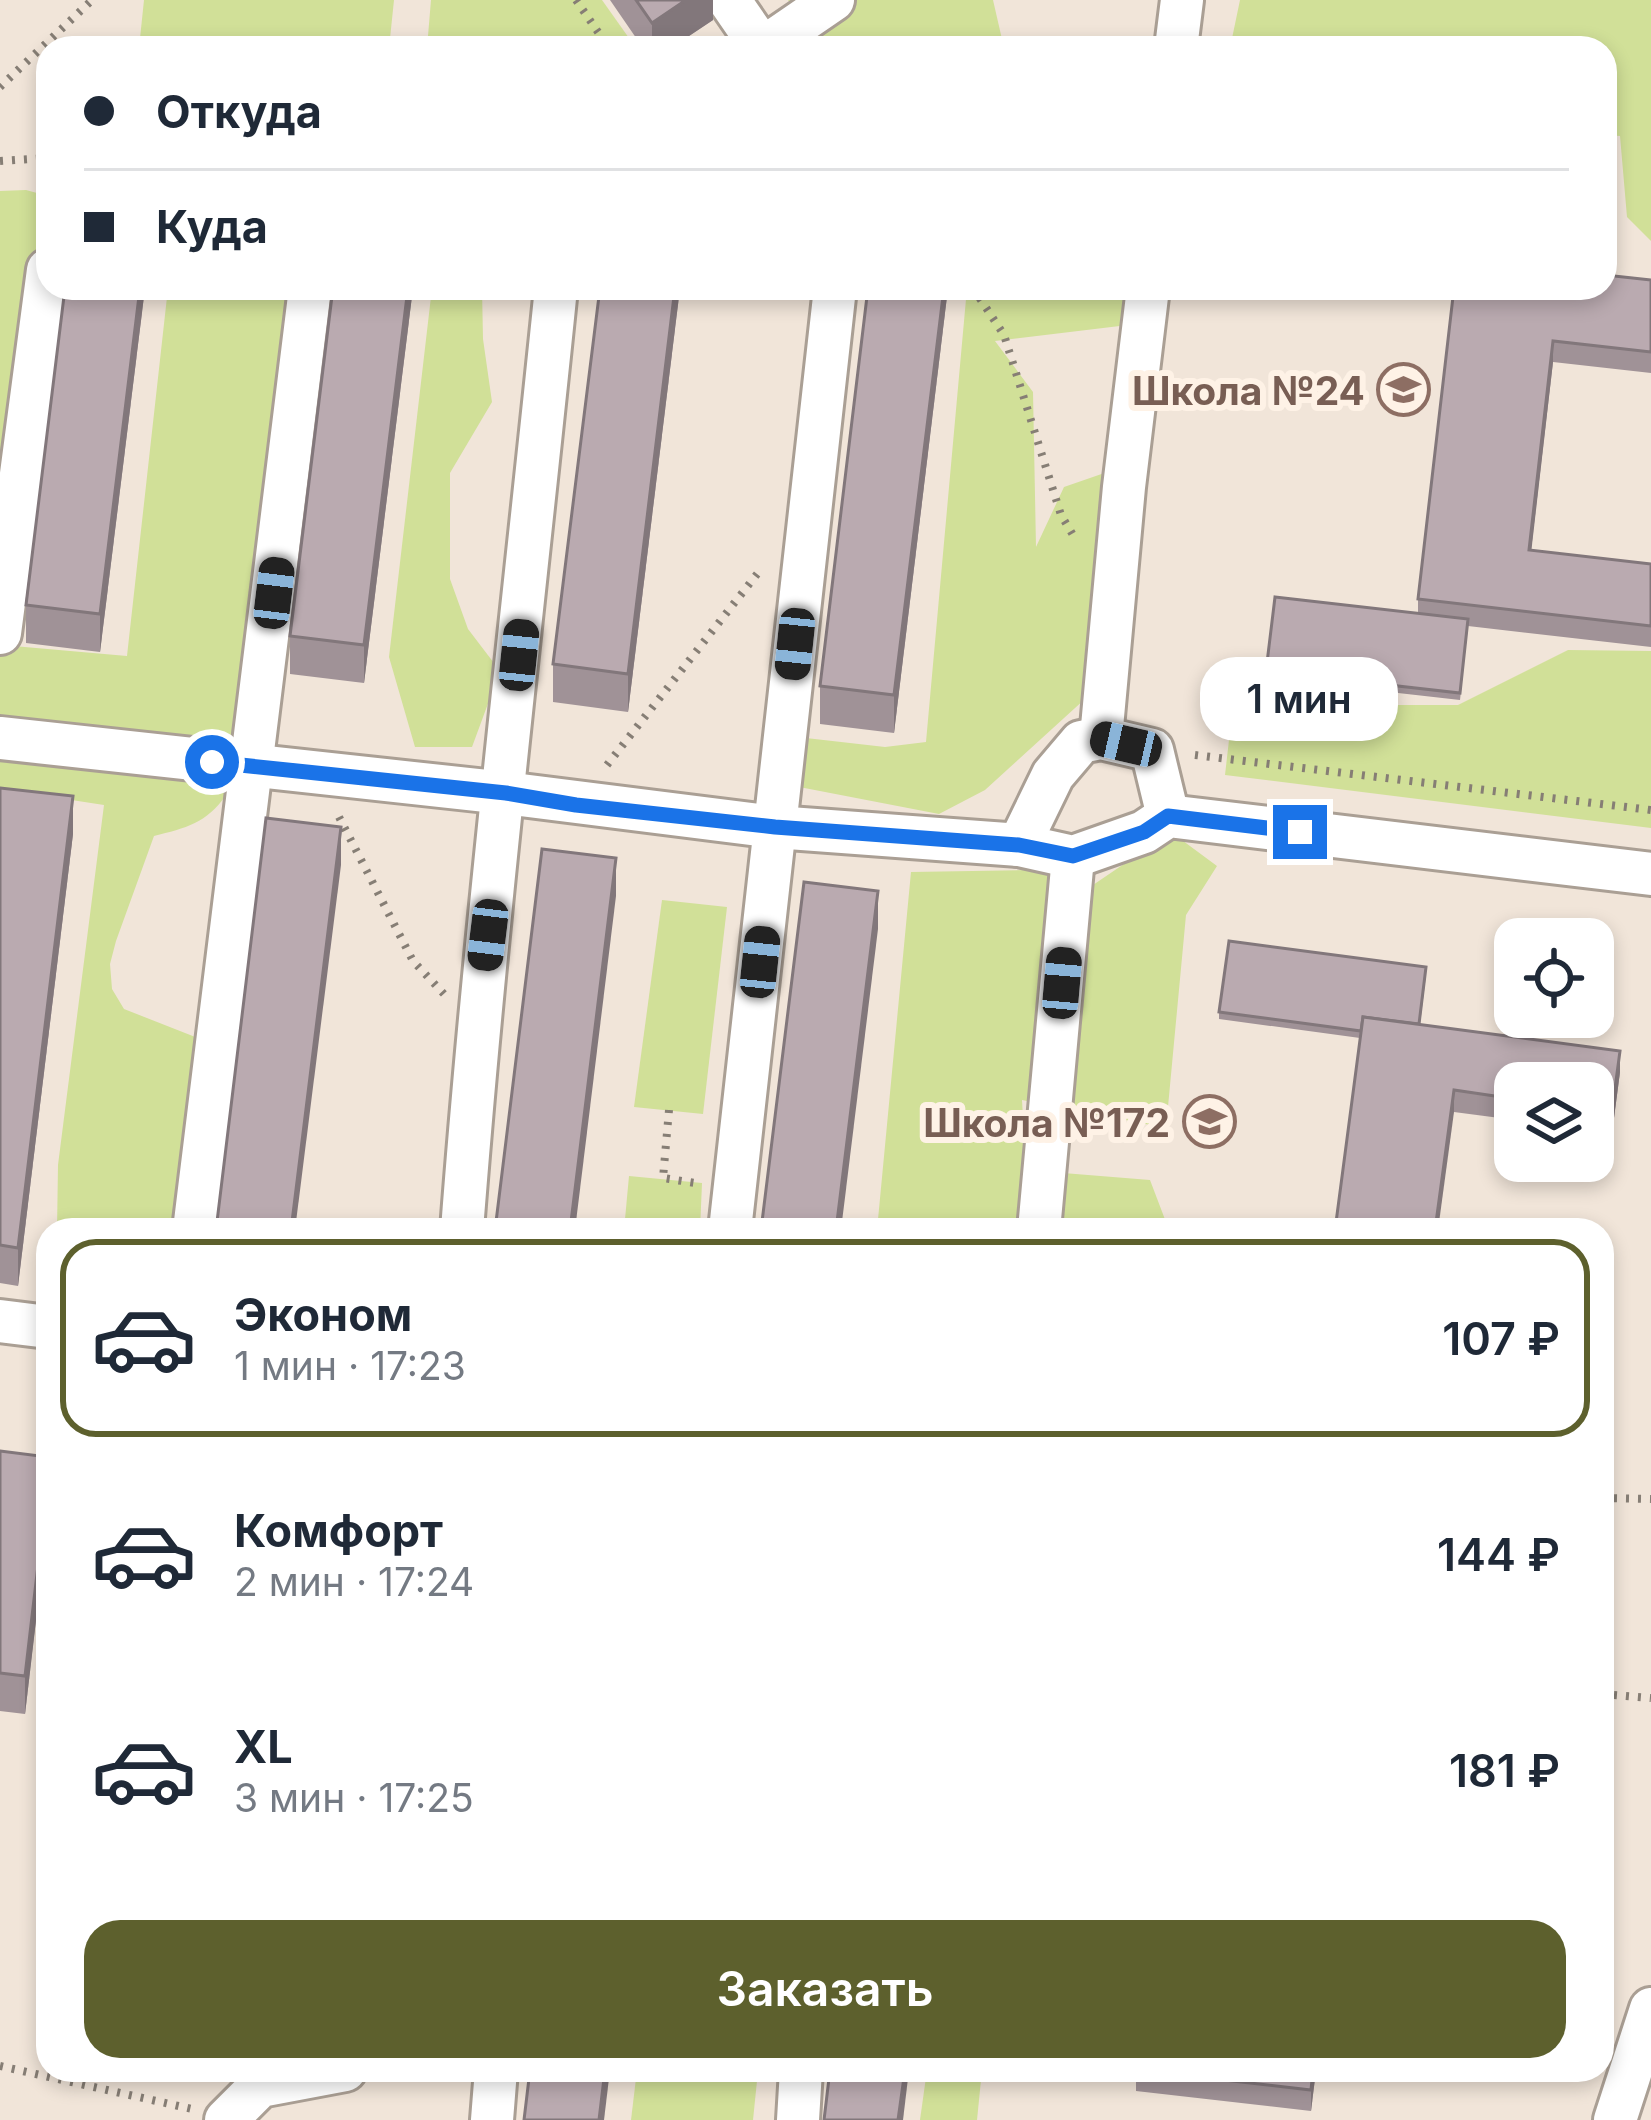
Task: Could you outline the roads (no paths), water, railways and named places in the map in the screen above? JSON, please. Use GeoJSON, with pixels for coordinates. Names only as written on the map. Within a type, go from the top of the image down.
{"type":"FeatureCollection","features":[{"type":"Feature","properties":{"kind":"street"},"geometry":{"type":"LineString","coordinates":[[729,0],[754,36]]}},
{"type":"Feature","properties":{"kind":"street"},"geometry":{"type":"LineString","coordinates":[[780,36],[833,0]]}},
{"type":"Feature","properties":{"kind":"street"},"geometry":{"type":"LineString","coordinates":[[1177,36],[1181,0]]}},
{"type":"Feature","properties":{"kind":"street"},"geometry":{"type":"LineString","coordinates":[[0,633],[44,300]]}},
{"type":"Feature","properties":{"kind":"street"},"geometry":{"type":"LineString","coordinates":[[196,1218],[309,300]]}},
{"type":"Feature","properties":{"kind":"street"},"geometry":{"type":"LineString","coordinates":[[462,1218],[477,1030],[506,793],[555,300]]}},
{"type":"Feature","properties":{"kind":"street"},"geometry":{"type":"LineString","coordinates":[[732,1209],[834,300]]}},
{"type":"Feature","properties":{"kind":"street"},"geometry":{"type":"LineString","coordinates":[[1101,738],[1147,300]]}},
{"type":"Feature","properties":{"kind":"street"},"geometry":{"type":"LineString","coordinates":[[0,738],[775,827],[1019,845],[1073,856],[1144,832],[1168,816],[1651,874]]}},
{"type":"Feature","properties":{"kind":"street"},"geometry":{"type":"LineString","coordinates":[[1019,845],[1053,775],[1081,742],[1101,738],[1151,750],[1168,816]]}},
{"type":"Feature","properties":{"kind":"street"},"geometry":{"type":"LineString","coordinates":[[1040,1218],[1073,856]]}},
{"type":"Feature","properties":{"kind":"street"},"geometry":{"type":"LineString","coordinates":[[0,1322],[36,1326]]}},
{"type":"Feature","properties":{"kind":"street"},"geometry":{"type":"LineString","coordinates":[[1615,2120],[1651,2009]]}},
{"type":"Feature","properties":{"kind":"street"},"geometry":{"type":"LineString","coordinates":[[227,2118],[260,2086],[281,2082]]}},
{"type":"Feature","properties":{"kind":"street"},"geometry":{"type":"LineString","coordinates":[[492,2120],[495,2082]]}},
{"type":"Feature","properties":{"kind":"street"},"geometry":{"type":"LineString","coordinates":[[798,2120],[800,2082]]}},
{"type":"Feature","properties":{"kind":"place","name":"Школа №24"},"geometry":{"type":"Point","coordinates":[1404,390]}},
{"type":"Feature","properties":{"kind":"place","name":"Школа №172"},"geometry":{"type":"Point","coordinates":[1209,1122]}}]}
